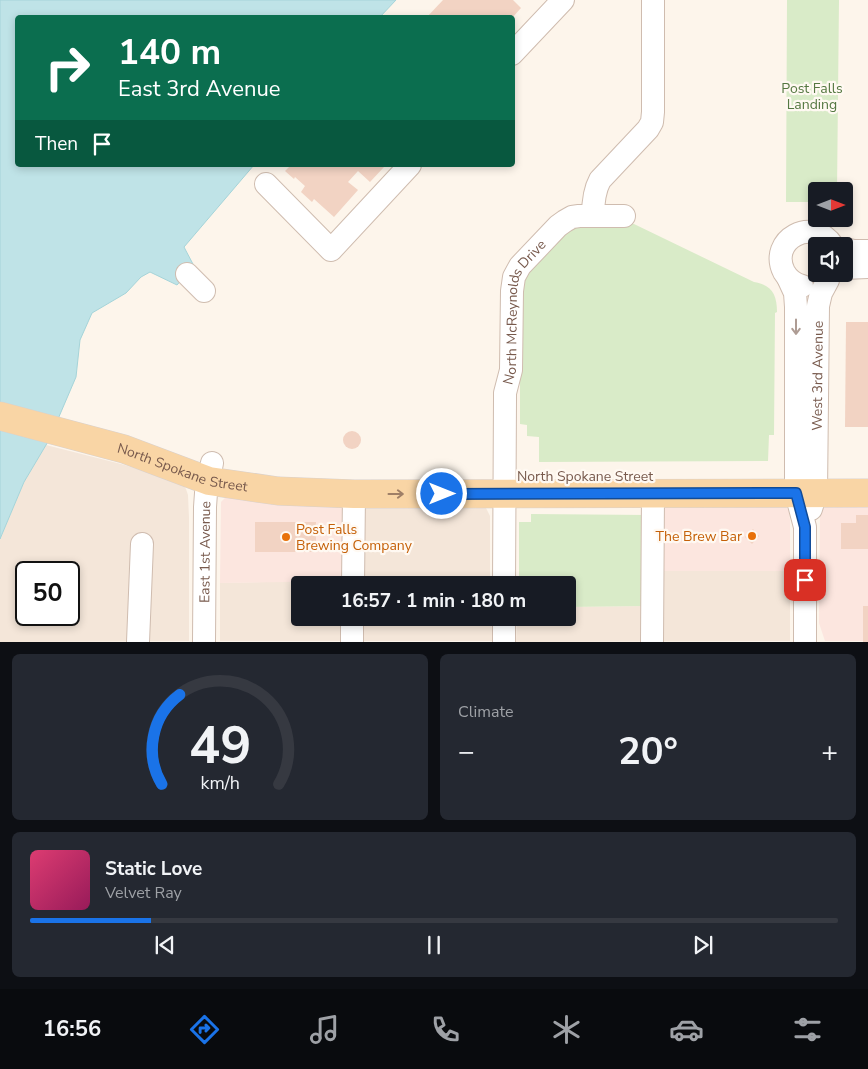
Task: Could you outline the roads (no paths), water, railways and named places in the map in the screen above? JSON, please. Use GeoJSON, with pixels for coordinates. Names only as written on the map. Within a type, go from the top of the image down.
{"type":"FeatureCollection","features":[{"type":"Feature","properties":{"kind":"main road","name":"North Spokane Street"},"geometry":{"type":"LineString","coordinates":[[0,416],[278,491],[354,494],[504,485],[806,484],[868,493]]}},
{"type":"Feature","properties":{"kind":"main road","name":"North Spokane Street"},"geometry":{"type":"LineString","coordinates":[[210,472],[352,477],[653,494],[806,484],[868,474]]}},
{"type":"Feature","properties":{"kind":"street"},"geometry":{"type":"LineString","coordinates":[[515,51],[563,0]]}},
{"type":"Feature","properties":{"kind":"street"},"geometry":{"type":"LineString","coordinates":[[593,216],[596,186],[652,122],[653,0]]}},
{"type":"Feature","properties":{"kind":"street"},"geometry":{"type":"LineString","coordinates":[[266,184],[331,250],[408,167]]}},
{"type":"Feature","properties":{"kind":"street","name":"North McReynolds Drive"},"geometry":{"type":"LineString","coordinates":[[504,576],[505,393],[511,370],[512,291],[514,277],[520,266],[565,220],[579,216],[624,216]]}},
{"type":"Feature","properties":{"kind":"street","name":"West 3rd Avenue"},"geometry":{"type":"LineString","coordinates":[[806,484],[795,293],[782,269],[781,255],[786,243],[799,233],[806,231],[814,232],[826,237]]}},
{"type":"Feature","properties":{"kind":"street"},"geometry":{"type":"LineString","coordinates":[[853,251],[868,251]]}},
{"type":"Feature","properties":{"kind":"street"},"geometry":{"type":"LineString","coordinates":[[853,270],[868,267]]}},
{"type":"Feature","properties":{"kind":"street"},"geometry":{"type":"LineString","coordinates":[[187,274],[204,291]]}},
{"type":"Feature","properties":{"kind":"street"},"geometry":{"type":"LineString","coordinates":[[789,280],[806,287],[817,286],[823,282]]}},
{"type":"Feature","properties":{"kind":"street","name":"West 3rd Avenue"},"geometry":{"type":"LineString","coordinates":[[806,484],[818,306],[821,293],[829,282]]}},
{"type":"Feature","properties":{"kind":"street","name":"East 1st Avenue"},"geometry":{"type":"LineString","coordinates":[[204,642],[206,493],[210,472]]}},
{"type":"Feature","properties":{"kind":"street"},"geometry":{"type":"LineString","coordinates":[[805,642],[806,484]]}},
{"type":"Feature","properties":{"kind":"street"},"geometry":{"type":"LineString","coordinates":[[353,576],[354,494]]}},
{"type":"Feature","properties":{"kind":"street"},"geometry":{"type":"LineString","coordinates":[[652,642],[653,494]]}},
{"type":"Feature","properties":{"kind":"street"},"geometry":{"type":"LineString","coordinates":[[138,642],[142,544]]}},
{"type":"Feature","properties":{"kind":"street"},"geometry":{"type":"LineString","coordinates":[[352,626],[352,642]]}},
{"type":"Feature","properties":{"kind":"street"},"geometry":{"type":"LineString","coordinates":[[504,626],[504,642]]}},
{"type":"Feature","properties":{"kind":"water"},"geometry":{"type":"Polygon","coordinates":[[[0,0],[396,0],[382,15],[15,15],[15,167],[252,167],[184,247],[194,266],[177,285],[150,272],[141,277],[126,293],[92,313],[80,340],[76,377],[49,440],[24,482],[0,539],[0,0]]]}},
{"type":"Feature","properties":{"kind":"place","name":"The Brew Bar"},"geometry":{"type":"Point","coordinates":[752,536]}},
{"type":"Feature","properties":{"kind":"place","name":"Post Falls Brewing Company"},"geometry":{"type":"Point","coordinates":[286,537]}},
{"type":"Feature","properties":{"kind":"park label","name":"Post Falls Landing"},"geometry":{"type":"Point","coordinates":[812,96]}}]}
